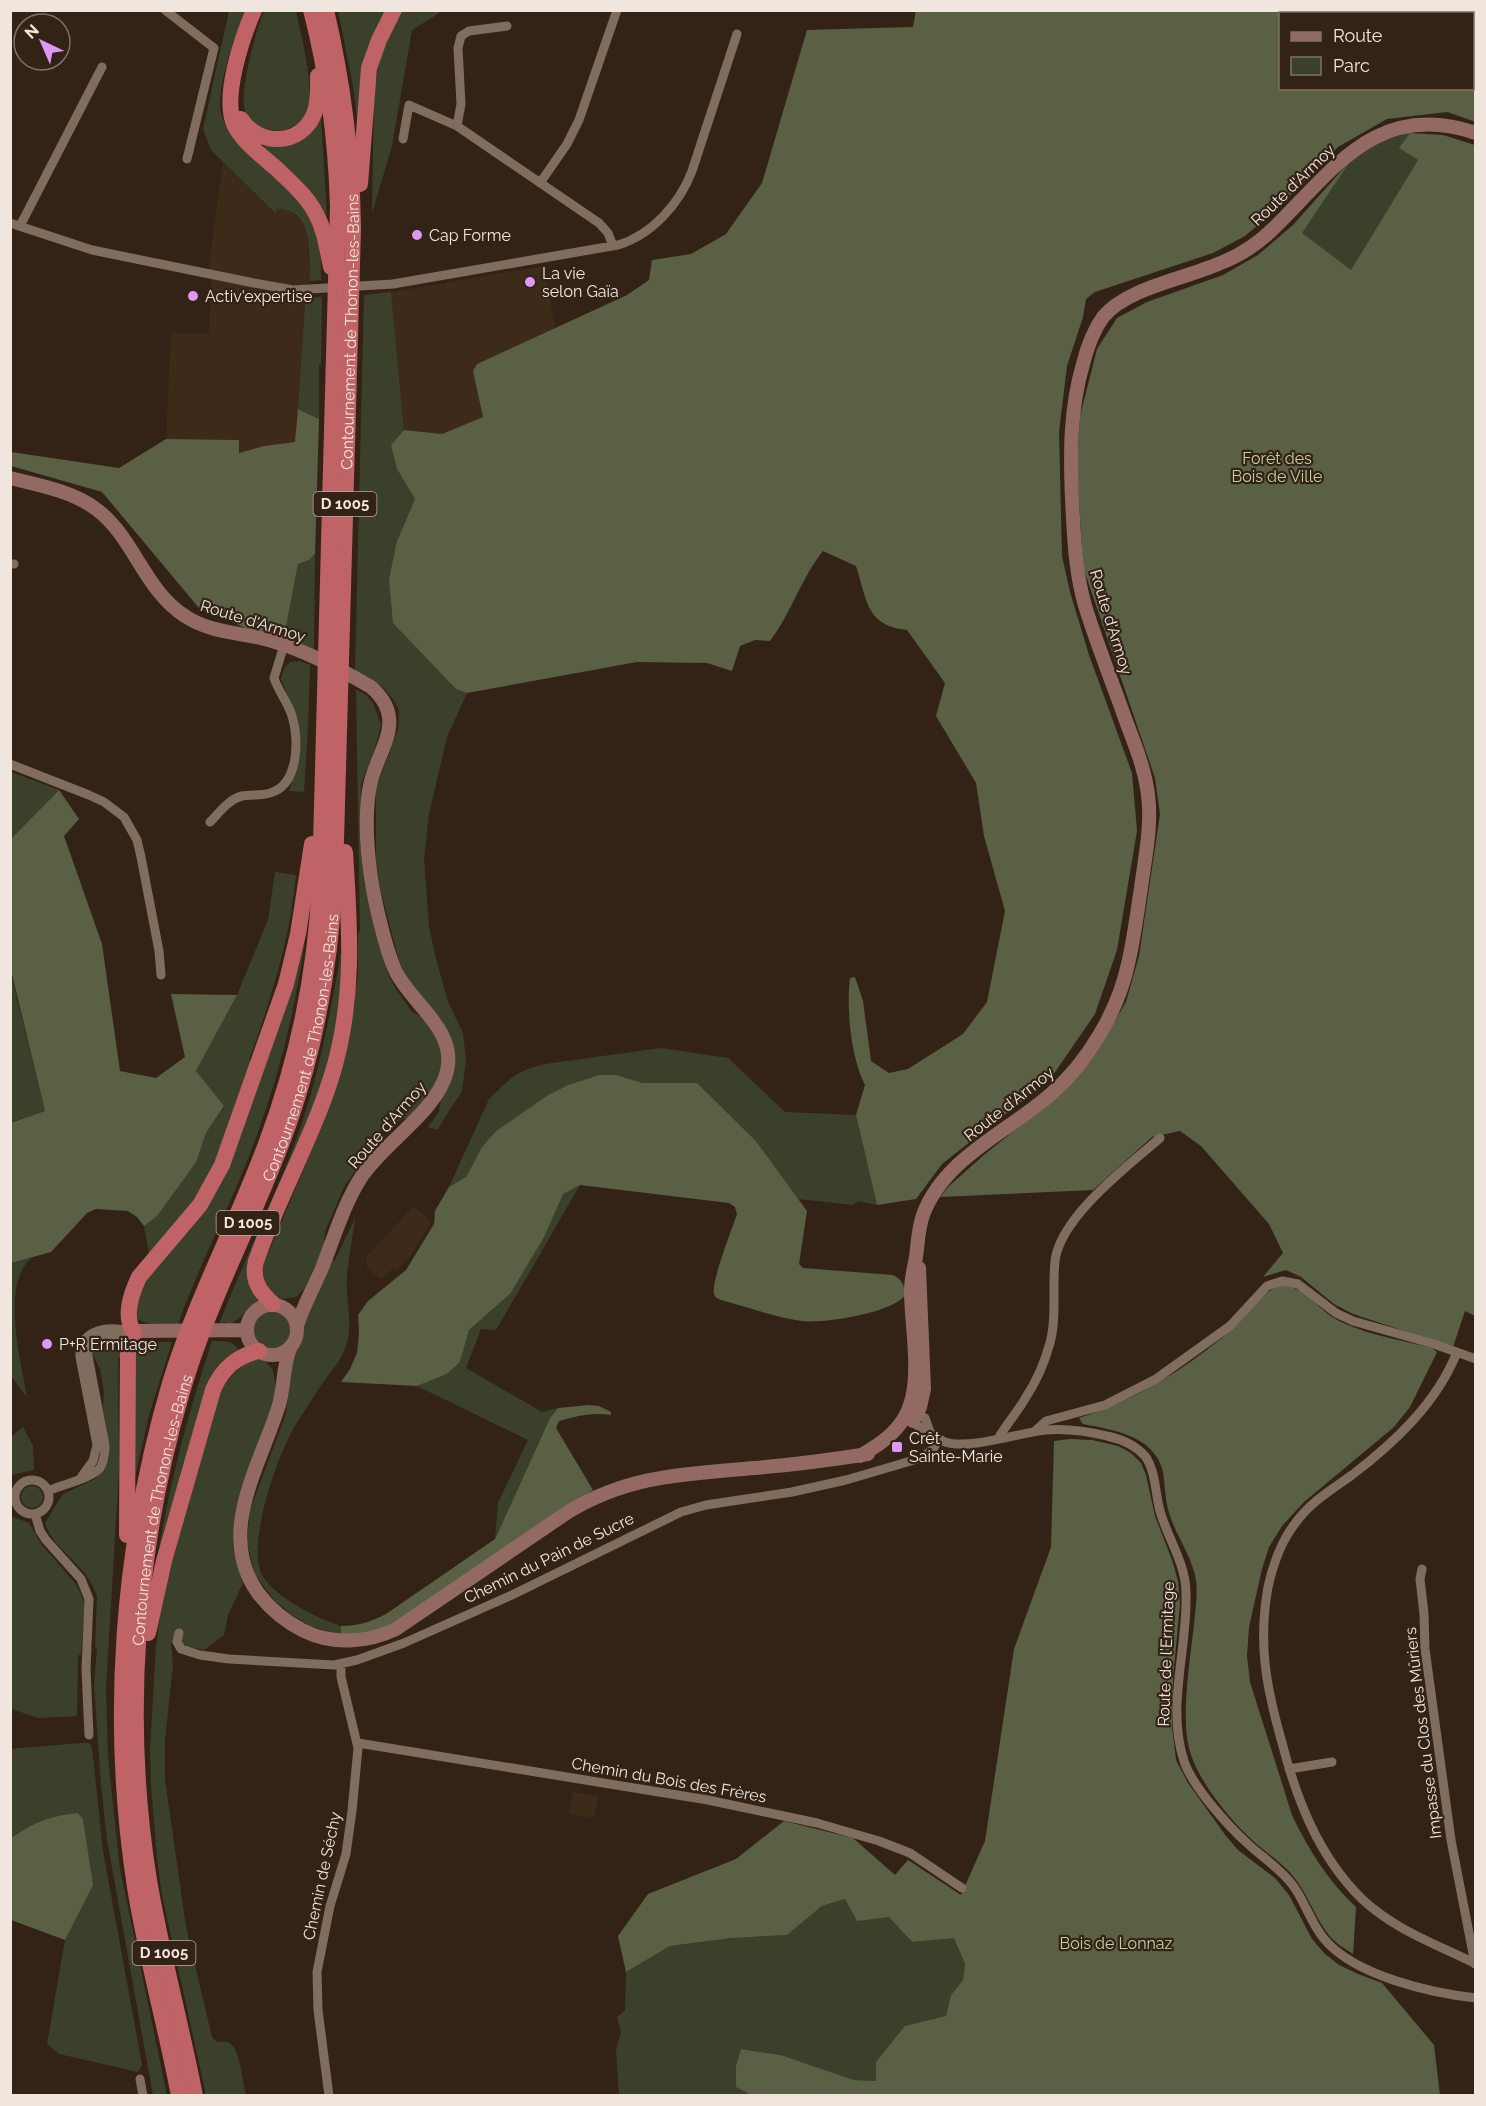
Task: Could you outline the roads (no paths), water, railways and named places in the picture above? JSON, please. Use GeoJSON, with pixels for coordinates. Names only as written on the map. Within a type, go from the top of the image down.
{"type":"FeatureCollection","features":[{"type":"Feature","properties":{"kind":"highway"},"geometry":{"type":"LineString","coordinates":[[254,10],[245,32],[229,104],[235,127],[245,140],[301,193],[317,214],[323,231],[337,298]]}},
{"type":"Feature","properties":{"kind":"highway","name":"Contournement de Thonon-les-Bains"},"geometry":{"type":"LineString","coordinates":[[180,2096],[143,1926],[130,1848],[125,1799],[122,1712],[126,1614],[140,1505],[171,1383],[210,1273],[265,1147],[283,1096],[296,1052],[316,939],[324,765],[337,298],[337,179],[329,99],[311,10]]}},
{"type":"Feature","properties":{"kind":"highway","name":"Contournement de Thonon-les-Bains"},"geometry":{"type":"LineString","coordinates":[[195,2096],[149,1877],[137,1761],[140,1622],[148,1544],[174,1421],[193,1356],[289,1122],[304,1076],[320,1010],[333,908],[352,197],[348,134],[339,72],[326,10]]}},
{"type":"Feature","properties":{"kind":"highway"},"geometry":{"type":"LineString","coordinates":[[352,260],[369,68],[379,40],[394,10]]}},
{"type":"Feature","properties":{"kind":"highway"},"geometry":{"type":"LineString","coordinates":[[233,81],[237,111],[250,130],[270,140],[286,139],[310,122],[316,108],[320,46]]}},
{"type":"Feature","properties":{"kind":"highway","name":"D 1005"},"geometry":{"type":"LineString","coordinates":[[278,1306],[256,1284],[254,1267],[320,1110],[340,1045],[348,996],[350,933],[339,749]]}},
{"type":"Feature","properties":{"kind":"highway","name":"D 1005"},"geometry":{"type":"LineString","coordinates":[[126,1614],[130,1340],[128,1314],[136,1284],[148,1264],[195,1211],[216,1178],[228,1150],[281,1000],[298,934],[324,765]]}},
{"type":"Feature","properties":{"kind":"highway","name":"D 1005"},"geometry":{"type":"LineString","coordinates":[[137,1693],[158,1586],[213,1390],[222,1374],[236,1359],[245,1354],[263,1352]]}},
{"type":"Feature","properties":{"kind":"main road","name":"Route d'Armoy"},"geometry":{"type":"LineString","coordinates":[[911,1415],[923,1396],[924,1380],[920,1276],[916,1253],[921,1220],[936,1190],[962,1162],[1029,1112],[1065,1081],[1088,1051],[1112,1009],[1120,993],[1129,962],[1147,844],[1149,799],[1141,760],[1085,604],[1075,558],[1071,425],[1075,395],[1091,338],[1104,316],[1121,301],[1221,264],[1256,244],[1334,167],[1366,141],[1388,131],[1426,125],[1453,127],[1476,133]]}},
{"type":"Feature","properties":{"kind":"main road","name":"Route d'Armoy"},"geometry":{"type":"LineString","coordinates":[[10,478],[74,497],[97,509],[115,527],[155,589],[183,615],[219,632],[266,639],[308,656],[371,687],[381,697],[387,709],[390,722],[388,735],[372,777],[369,794],[369,853],[375,894],[394,967],[407,990],[441,1032],[447,1047],[449,1063],[446,1078],[432,1101],[362,1176],[297,1326]]}},
{"type":"Feature","properties":{"kind":"main road","name":"Route d'Armoy"},"geometry":{"type":"LineString","coordinates":[[278,1306],[297,1301],[315,1284]]}},
{"type":"Feature","properties":{"kind":"main road"},"geometry":{"type":"LineString","coordinates":[[282,1390],[277,1368],[263,1352],[251,1343],[247,1330],[249,1319],[262,1306],[278,1306],[291,1313],[297,1326],[296,1337],[287,1357],[282,1390],[278,1409],[242,1514],[239,1543],[242,1562],[261,1596],[282,1617],[308,1633],[337,1640],[367,1639],[396,1629],[568,1512],[618,1487],[665,1477],[813,1463],[860,1456],[884,1450],[901,1436],[911,1415]]}},
{"type":"Feature","properties":{"kind":"main road"},"geometry":{"type":"LineString","coordinates":[[130,1340],[171,1331],[247,1330]]}},
{"type":"Feature","properties":{"kind":"main road"},"geometry":{"type":"LineString","coordinates":[[263,1352],[282,1353],[291,1346]]}},
{"type":"Feature","properties":{"kind":"street"},"geometry":{"type":"LineString","coordinates":[[165,10],[214,48],[187,159]]}},
{"type":"Feature","properties":{"kind":"street"},"geometry":{"type":"LineString","coordinates":[[540,183],[567,144],[579,120],[617,10]]}},
{"type":"Feature","properties":{"kind":"street"},"geometry":{"type":"LineString","coordinates":[[457,126],[461,104],[458,48],[461,36],[469,31],[507,26]]}},
{"type":"Feature","properties":{"kind":"street"},"geometry":{"type":"LineString","coordinates":[[102,67],[15,225],[73,244],[135,260],[254,284],[309,290],[385,285],[628,242],[651,226],[670,208],[683,191],[692,171],[736,34]]}},
{"type":"Feature","properties":{"kind":"street"},"geometry":{"type":"LineString","coordinates":[[403,139],[409,105],[457,126],[601,225],[610,236],[613,246]]}},
{"type":"Feature","properties":{"kind":"street"},"geometry":{"type":"LineString","coordinates":[[210,822],[232,801],[242,796],[268,794],[278,790],[287,782],[295,752],[294,725],[274,678],[284,645]]}},
{"type":"Feature","properties":{"kind":"street"},"geometry":{"type":"LineString","coordinates":[[10,764],[89,795],[104,802],[124,817],[137,840],[141,857],[159,951],[161,975]]}},
{"type":"Feature","properties":{"kind":"street"},"geometry":{"type":"LineString","coordinates":[[998,1439],[1005,1425],[1026,1398],[1050,1343],[1054,1307],[1055,1260],[1065,1233],[1084,1208],[1160,1138]]}},
{"type":"Feature","properties":{"kind":"street"},"geometry":{"type":"LineString","coordinates":[[911,1415],[920,1428],[930,1432],[939,1440],[959,1444],[1035,1431],[1046,1421],[1105,1405],[1156,1379],[1230,1326],[1267,1286],[1282,1281],[1298,1284],[1336,1313],[1353,1321],[1476,1359]]}},
{"type":"Feature","properties":{"kind":"street"},"geometry":{"type":"LineString","coordinates":[[48,1491],[80,1478],[93,1461],[97,1445],[80,1357],[81,1346],[90,1334],[99,1330],[125,1330],[130,1340]]}},
{"type":"Feature","properties":{"kind":"street"},"geometry":{"type":"LineString","coordinates":[[1457,1352],[1440,1384],[1404,1431],[1354,1473],[1313,1503],[1293,1525],[1273,1565],[1265,1606],[1263,1651],[1266,1682],[1289,1769],[1300,1803],[1314,1833],[1351,1887],[1374,1910],[1401,1929],[1475,1964]]}},
{"type":"Feature","properties":{"kind":"street","name":"Route de l'Ermitage"},"geometry":{"type":"LineString","coordinates":[[1035,1431],[1069,1429],[1112,1437],[1131,1444],[1139,1450],[1150,1466],[1160,1510],[1181,1563],[1186,1584],[1178,1701],[1179,1735],[1184,1762],[1199,1788],[1240,1837],[1287,1878],[1297,1891],[1319,1932],[1339,1953],[1376,1972],[1413,1986],[1476,1998]]}},
{"type":"Feature","properties":{"kind":"street","name":"Chemin du Pain de Sucre"},"geometry":{"type":"LineString","coordinates":[[179,1633],[177,1642],[182,1648],[200,1655],[229,1659],[341,1665],[389,1650],[501,1600],[681,1512],[706,1505],[792,1492],[846,1480],[921,1458],[930,1452],[939,1440]]}},
{"type":"Feature","properties":{"kind":"street"},"geometry":{"type":"LineString","coordinates":[[32,1479],[41,1482],[48,1491],[47,1505],[35,1514],[24,1512],[13,1506],[15,1494],[13,1487],[23,1482],[32,1479]]}},
{"type":"Feature","properties":{"kind":"street"},"geometry":{"type":"LineString","coordinates":[[35,1514],[46,1540],[81,1579],[89,1599],[86,1685],[89,1735]]}},
{"type":"Feature","properties":{"kind":"street","name":"Impasse du Clos des Mûriers"},"geometry":{"type":"LineString","coordinates":[[1422,1569],[1420,1580],[1426,1661],[1451,1840],[1475,1964]]}},
{"type":"Feature","properties":{"kind":"street","name":"Chemin de Séchy"},"geometry":{"type":"LineString","coordinates":[[329,2096],[318,2010],[317,1972],[330,1906],[346,1854],[356,1782],[358,1743],[341,1677],[341,1665]]}},
{"type":"Feature","properties":{"kind":"street","name":"Chemin du Bois des Frères"},"geometry":{"type":"LineString","coordinates":[[358,1743],[708,1800],[817,1823],[879,1841],[910,1853],[962,1888]]}},
{"type":"Feature","properties":{"kind":"street"},"geometry":{"type":"LineString","coordinates":[[1289,1769],[1332,1762]]}},
{"type":"Feature","properties":{"kind":"street"},"geometry":{"type":"LineString","coordinates":[[140,2079],[143,2096]]}},
{"type":"Feature","properties":{"kind":"place","name":"Cap Forme"},"geometry":{"type":"Point","coordinates":[417,235]}},
{"type":"Feature","properties":{"kind":"place","name":"La vie selon Gaïa"},"geometry":{"type":"Point","coordinates":[530,282]}},
{"type":"Feature","properties":{"kind":"place","name":"Activ'expertise"},"geometry":{"type":"Point","coordinates":[193,296]}},
{"type":"Feature","properties":{"kind":"place","name":"P+R Ermitage"},"geometry":{"type":"Point","coordinates":[47,1344]}},
{"type":"Feature","properties":{"kind":"place","name":"Crêt Sainte-Marie"},"geometry":{"type":"Point","coordinates":[897,1447]}},
{"type":"Feature","properties":{"kind":"park label","name":"Forêt des Bois de Ville"},"geometry":{"type":"Point","coordinates":[1277,467]}},
{"type":"Feature","properties":{"kind":"park label","name":"Bois de Lonnaz"},"geometry":{"type":"Point","coordinates":[1116,1943]}}]}
